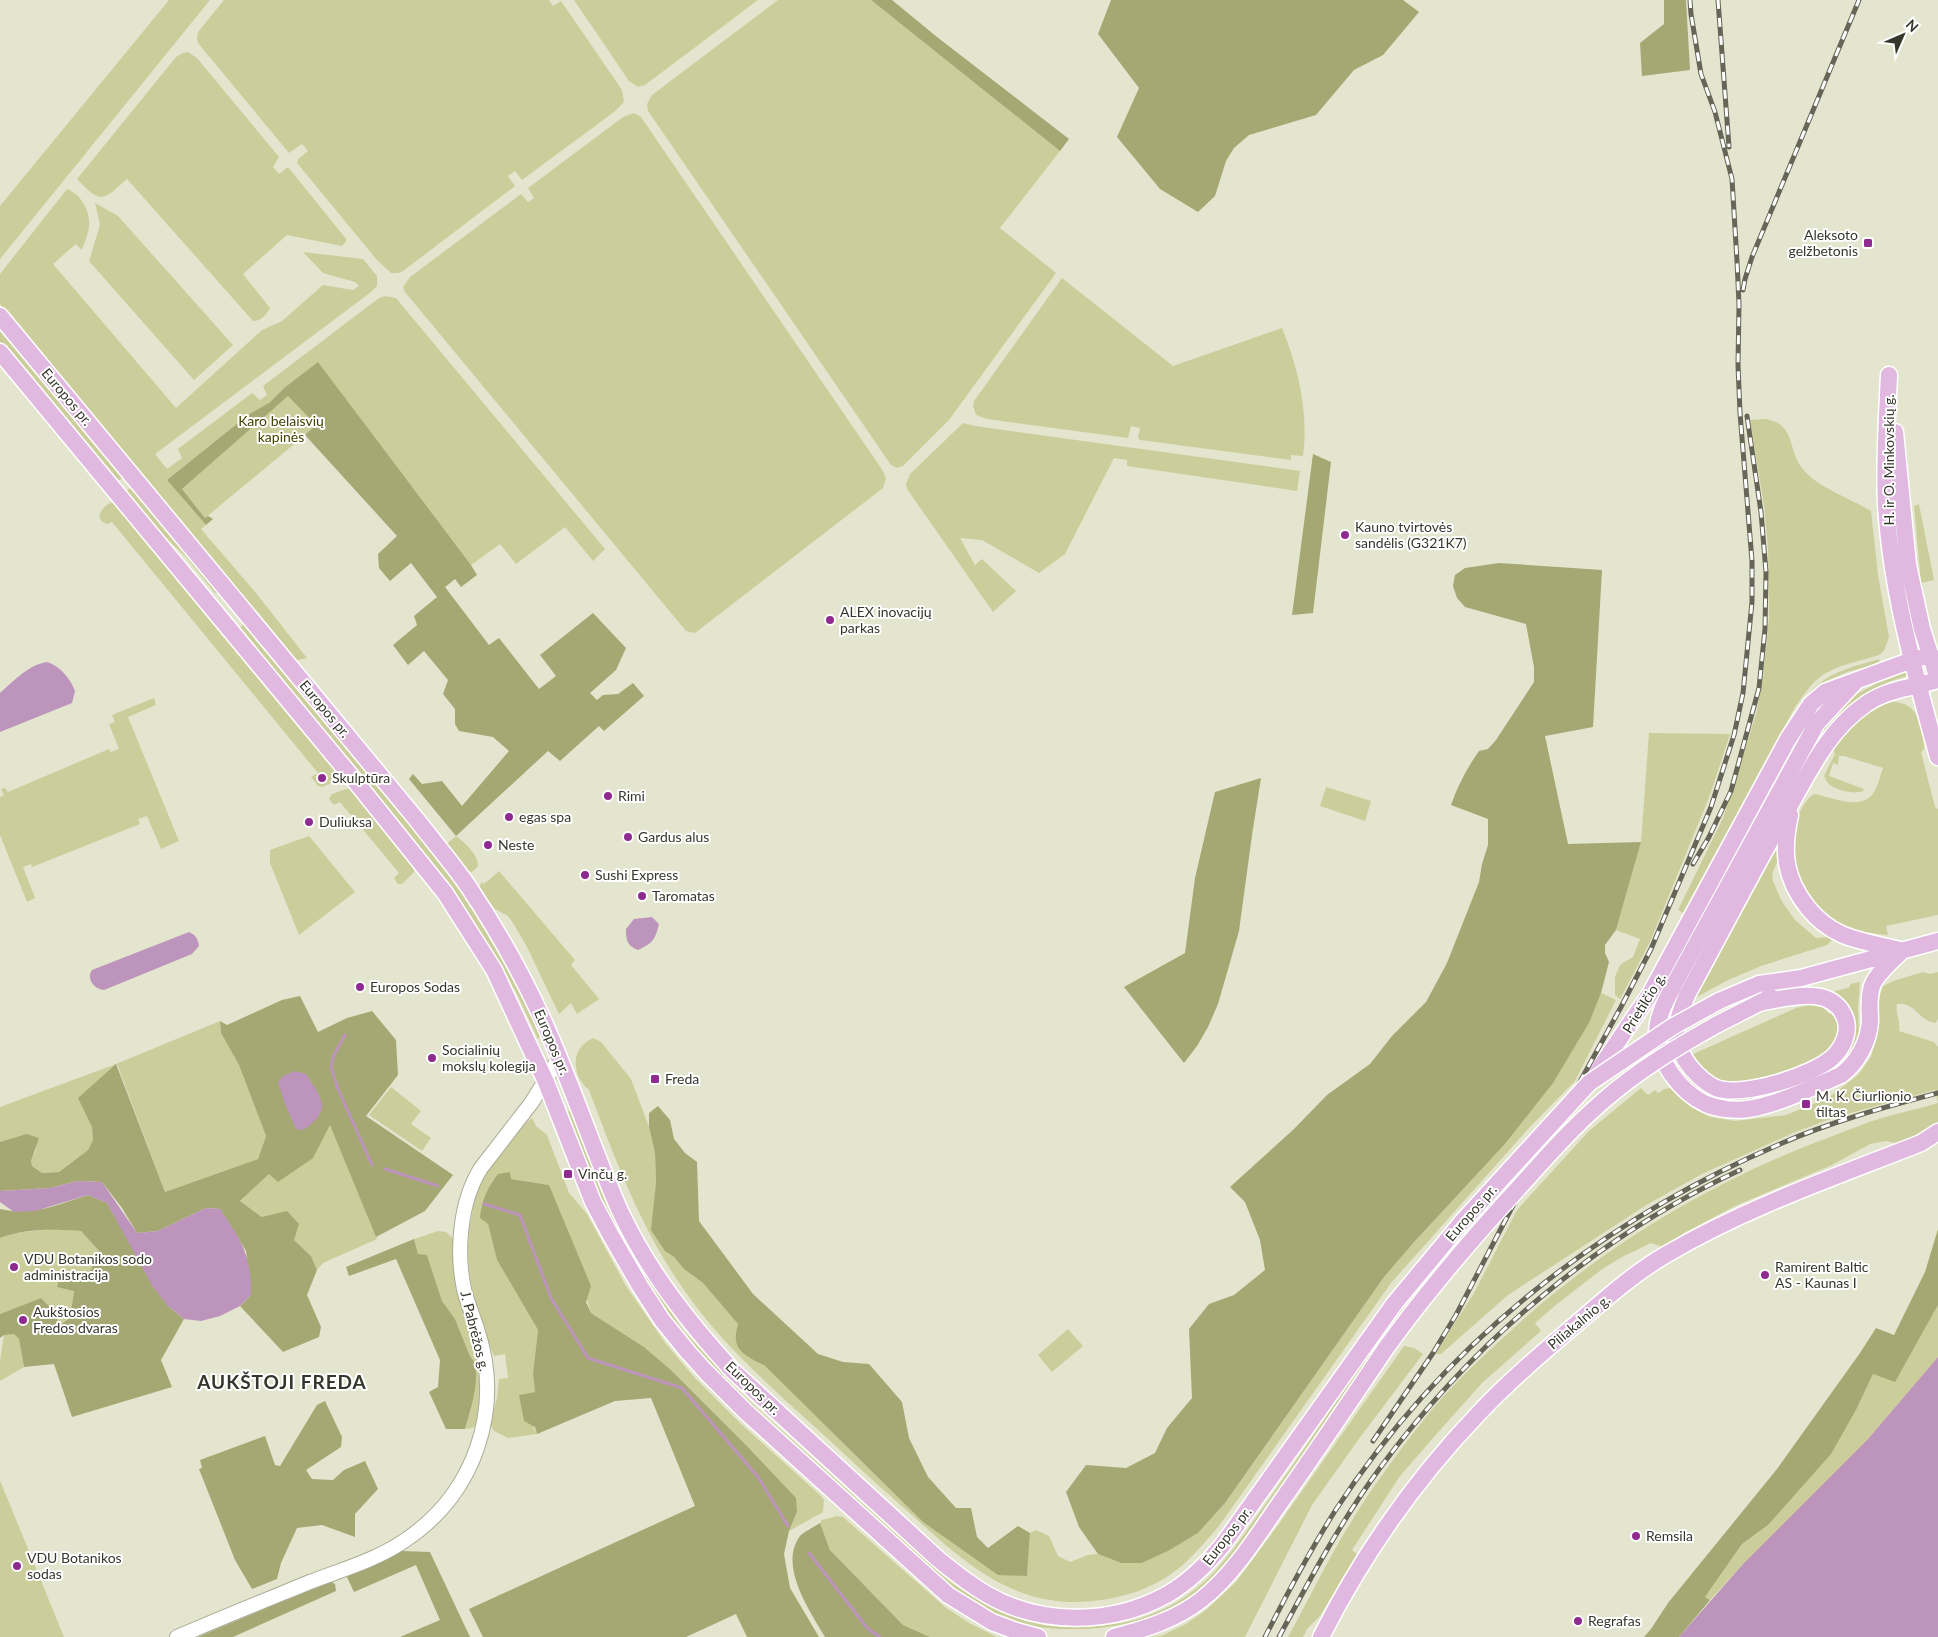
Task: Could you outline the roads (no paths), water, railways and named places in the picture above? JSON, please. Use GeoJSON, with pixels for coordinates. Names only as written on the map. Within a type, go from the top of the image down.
{"type":"FeatureCollection","features":[{"type":"Feature","properties":{"kind":"main road","name":"Europos pr."},"geometry":{"type":"LineString","coordinates":[[0,316],[417,820],[467,886],[521,975],[560,1058],[596,1155],[621,1212],[675,1303],[704,1340],[733,1371],[960,1577],[989,1596],[1024,1610],[1043,1615],[1074,1618],[1106,1615],[1129,1610],[1168,1594],[1202,1569],[1224,1543],[1394,1304],[1462,1222],[1589,1083],[1672,1027],[1719,1001],[1760,984],[1801,978]]}},
{"type":"Feature","properties":{"kind":"main road","name":"Europos pr."},"geometry":{"type":"LineString","coordinates":[[0,352],[357,783],[445,893],[494,970],[546,1082],[593,1202],[640,1286],[662,1320],[700,1366],[753,1418],[948,1595],[992,1622],[1038,1637]]}},
{"type":"Feature","properties":{"kind":"main road","name":"H. ir O. Minkovskių g."},"geometry":{"type":"LineString","coordinates":[[1938,679],[1922,629],[1908,565],[1902,484],[1888,375],[1886,504],[1894,578],[1912,660],[1938,757]]}},
{"type":"Feature","properties":{"kind":"main road"},"geometry":{"type":"LineString","coordinates":[[116,491],[133,476]]}},
{"type":"Feature","properties":{"kind":"main road"},"geometry":{"type":"LineString","coordinates":[[206,601],[215,604],[224,602],[232,596]]}},
{"type":"Feature","properties":{"kind":"main road","name":"Prietilčio g."},"geometry":{"type":"LineString","coordinates":[[1589,1083],[1650,994],[1801,717],[1811,704],[1825,692],[1912,660],[1931,655]]}},
{"type":"Feature","properties":{"kind":"main road"},"geometry":{"type":"LineString","coordinates":[[1763,1002],[1814,995],[1828,999],[1840,1008],[1847,1027],[1846,1038],[1833,1057],[1817,1067],[1766,1087],[1747,1091],[1730,1090],[1717,1088],[1705,1081],[1692,1069],[1682,1055],[1675,1029],[1678,1016],[1819,755],[1835,731],[1852,714],[1869,702],[1884,694],[1919,686],[1938,679]]}},
{"type":"Feature","properties":{"kind":"main road"},"geometry":{"type":"LineString","coordinates":[[1855,682],[1817,723],[1676,981],[1659,1017],[1658,1044],[1663,1059],[1676,1080],[1687,1091],[1708,1105],[1723,1108],[1746,1109],[1769,1104],[1841,1075],[1851,1068],[1860,1055],[1864,1044],[1870,1023],[1869,996],[1873,984],[1902,950]]}},
{"type":"Feature","properties":{"kind":"main road"},"geometry":{"type":"LineString","coordinates":[[1793,800],[1785,845],[1788,873],[1798,895],[1814,915],[1829,928],[1841,934],[1902,950]]}},
{"type":"Feature","properties":{"kind":"main road"},"geometry":{"type":"LineString","coordinates":[[1763,1002],[1801,978],[1932,943]]}},
{"type":"Feature","properties":{"kind":"main road","name":"Europos pr."},"geometry":{"type":"LineString","coordinates":[[1114,1637],[1137,1631],[1180,1614],[1201,1600],[1218,1584],[1254,1541],[1386,1348],[1446,1271],[1566,1137],[1603,1100],[1645,1068],[1716,1025],[1763,1002]]}},
{"type":"Feature","properties":{"kind":"main road","name":"Piliakalnio g."},"geometry":{"type":"LineString","coordinates":[[1321,1637],[1385,1530],[1442,1455],[1477,1415],[1510,1382],[1598,1305],[1666,1254],[1700,1236],[1797,1191],[1921,1143],[1938,1132]]}},
{"type":"Feature","properties":{"kind":"street","name":"J. Pabrėžos g."},"geometry":{"type":"LineString","coordinates":[[177,1637],[375,1556],[403,1542],[434,1517],[460,1484],[482,1436],[488,1396],[487,1368],[480,1336],[464,1289],[461,1263],[462,1225],[466,1204],[476,1176],[481,1168],[546,1082],[560,1058]]}},
{"type":"Feature","properties":{"kind":"waterway"},"geometry":{"type":"LineString","coordinates":[[345,1035],[333,1057],[331,1067],[338,1089],[372,1165]]}},
{"type":"Feature","properties":{"kind":"waterway"},"geometry":{"type":"LineString","coordinates":[[385,1169],[438,1186]]}},
{"type":"Feature","properties":{"kind":"waterway"},"geometry":{"type":"LineString","coordinates":[[484,1204],[520,1215],[551,1298],[588,1358],[682,1388],[758,1477],[788,1526]]}},
{"type":"Feature","properties":{"kind":"waterway"},"geometry":{"type":"LineString","coordinates":[[809,1553],[868,1629],[880,1637]]}},
{"type":"Feature","properties":{"kind":"railway"},"geometry":{"type":"LineString","coordinates":[[1373,1441],[1433,1353],[1456,1315],[1532,1169],[1651,949],[1711,807],[1734,735],[1743,693],[1752,602],[1752,561],[1740,413],[1737,261],[1732,179],[1715,112],[1701,74],[1690,0]]}},
{"type":"Feature","properties":{"kind":"railway"},"geometry":{"type":"LineString","coordinates":[[1718,0],[1729,147]]}},
{"type":"Feature","properties":{"kind":"railway"},"geometry":{"type":"LineString","coordinates":[[1743,290],[1752,257],[1859,0]]}},
{"type":"Feature","properties":{"kind":"railway"},"geometry":{"type":"LineString","coordinates":[[1693,864],[1709,837],[1731,791],[1759,688],[1765,629],[1766,572],[1761,512],[1747,416]]}},
{"type":"Feature","properties":{"kind":"railway"},"geometry":{"type":"LineString","coordinates":[[1265,1637],[1325,1526],[1378,1451],[1425,1395],[1475,1342],[1530,1295],[1588,1251],[1649,1211],[1713,1175],[1780,1144],[1818,1129],[1878,1109],[1938,1093]]}},
{"type":"Feature","properties":{"kind":"railway"},"geometry":{"type":"LineString","coordinates":[[1279,1637],[1326,1551],[1380,1468],[1416,1422],[1497,1336],[1542,1296],[1588,1260],[1637,1227],[1688,1197],[1740,1170]]}},
{"type":"Feature","properties":{"kind":"place","name":"Aleksoto gelžbetonis"},"geometry":{"type":"Point","coordinates":[1868,243]}},
{"type":"Feature","properties":{"kind":"place","name":"Kauno tvirtovės sandėlis (G321K7)"},"geometry":{"type":"Point","coordinates":[1345,535]}},
{"type":"Feature","properties":{"kind":"place","name":"ALEX inovacijų parkas"},"geometry":{"type":"Point","coordinates":[830,620]}},
{"type":"Feature","properties":{"kind":"place","name":"Skulptūra"},"geometry":{"type":"Point","coordinates":[322,778]}},
{"type":"Feature","properties":{"kind":"place","name":"Rimi"},"geometry":{"type":"Point","coordinates":[608,796]}},
{"type":"Feature","properties":{"kind":"place","name":"egas spa"},"geometry":{"type":"Point","coordinates":[509,817]}},
{"type":"Feature","properties":{"kind":"place","name":"Duliuksa"},"geometry":{"type":"Point","coordinates":[309,822]}},
{"type":"Feature","properties":{"kind":"place","name":"Gardus alus"},"geometry":{"type":"Point","coordinates":[628,837]}},
{"type":"Feature","properties":{"kind":"place","name":"Neste"},"geometry":{"type":"Point","coordinates":[488,845]}},
{"type":"Feature","properties":{"kind":"place","name":"Sushi Express"},"geometry":{"type":"Point","coordinates":[585,875]}},
{"type":"Feature","properties":{"kind":"place","name":"Taromatas"},"geometry":{"type":"Point","coordinates":[642,896]}},
{"type":"Feature","properties":{"kind":"place","name":"Europos Sodas"},"geometry":{"type":"Point","coordinates":[360,987]}},
{"type":"Feature","properties":{"kind":"place","name":"Socialinių mokslų kolegija"},"geometry":{"type":"Point","coordinates":[432,1058]}},
{"type":"Feature","properties":{"kind":"place","name":"Freda"},"geometry":{"type":"Point","coordinates":[655,1079]}},
{"type":"Feature","properties":{"kind":"place","name":"M. K. Čiurlionio tiltas"},"geometry":{"type":"Point","coordinates":[1806,1104]}},
{"type":"Feature","properties":{"kind":"place","name":"Vinčų g."},"geometry":{"type":"Point","coordinates":[568,1174]}},
{"type":"Feature","properties":{"kind":"place","name":"VDU Botanikos sodo administracija"},"geometry":{"type":"Point","coordinates":[14,1267]}},
{"type":"Feature","properties":{"kind":"place","name":"Ramirent Baltic AS - Kaunas I"},"geometry":{"type":"Point","coordinates":[1765,1275]}},
{"type":"Feature","properties":{"kind":"place","name":"Aukštosios Fredos dvaras"},"geometry":{"type":"Point","coordinates":[23,1320]}},
{"type":"Feature","properties":{"kind":"place","name":"Remsila"},"geometry":{"type":"Point","coordinates":[1636,1536]}},
{"type":"Feature","properties":{"kind":"place","name":"VDU Botanikos sodas"},"geometry":{"type":"Point","coordinates":[17,1566]}},
{"type":"Feature","properties":{"kind":"place","name":"Regrafas"},"geometry":{"type":"Point","coordinates":[1578,1621]}},
{"type":"Feature","properties":{"kind":"district","name":"AUKŠTOJI FREDA"},"geometry":{"type":"Point","coordinates":[282,1382]}},
{"type":"Feature","properties":{"kind":"park label","name":"Karo belaisvių kapinės"},"geometry":{"type":"Point","coordinates":[281,430]}}]}
